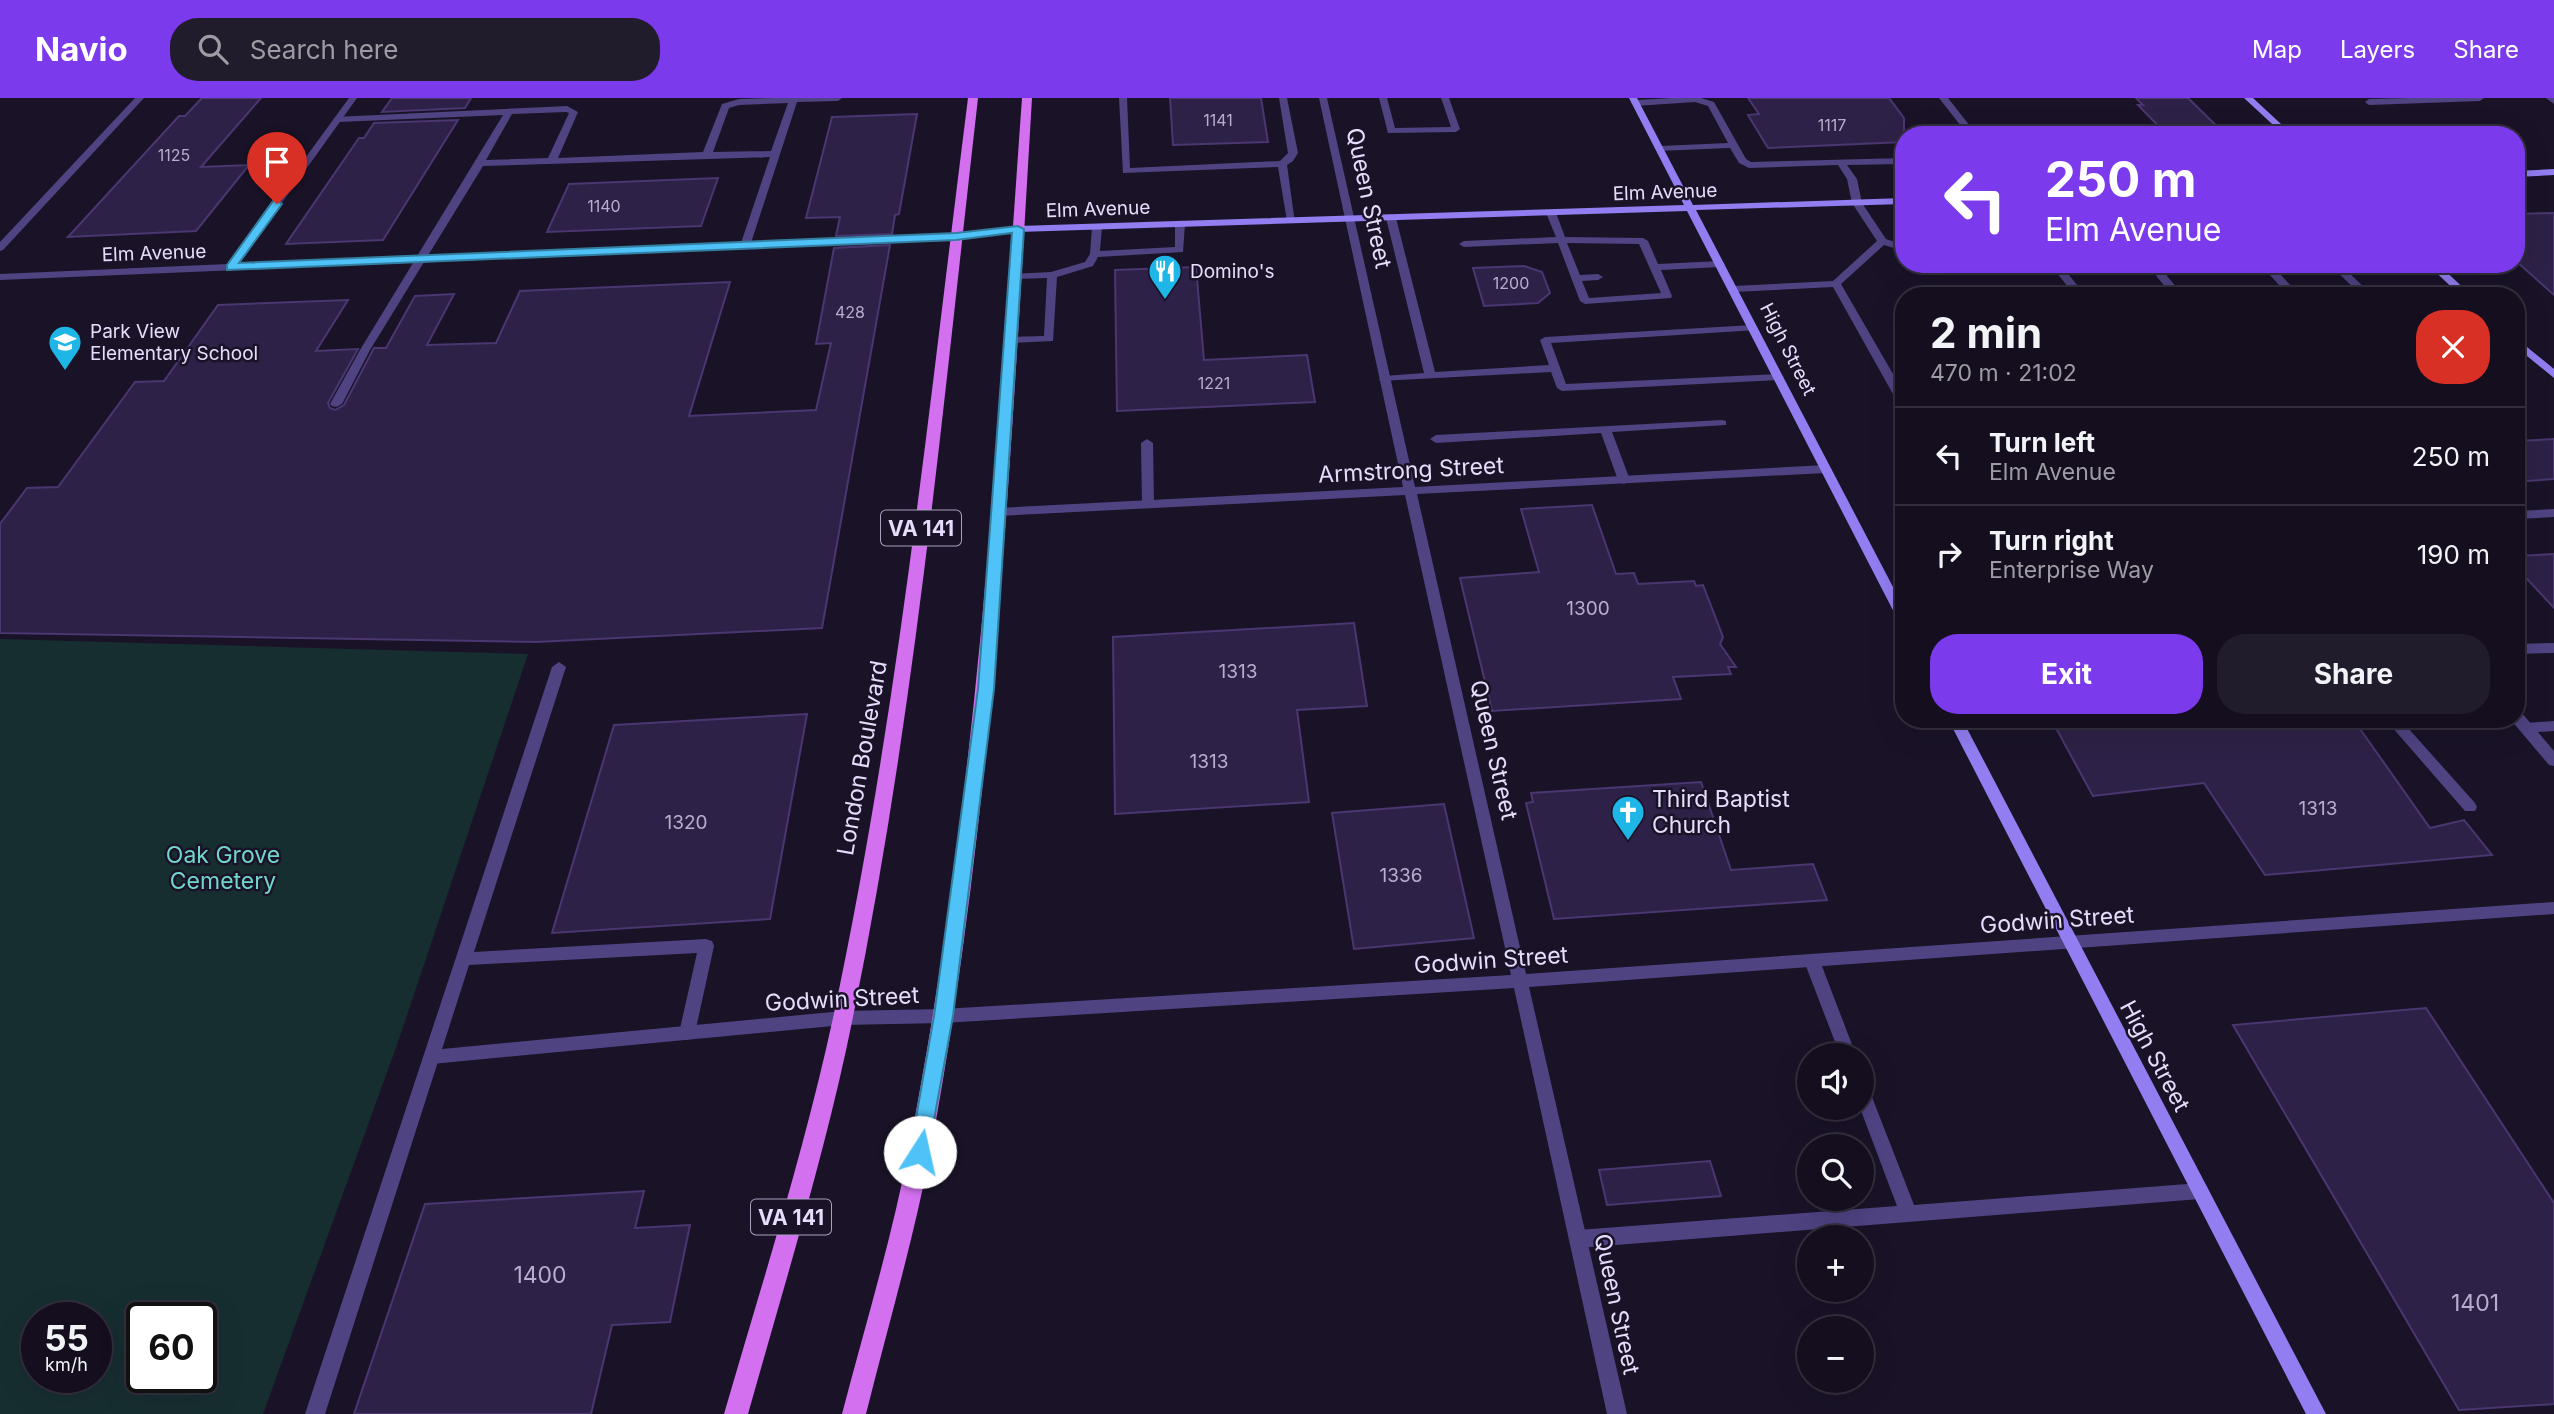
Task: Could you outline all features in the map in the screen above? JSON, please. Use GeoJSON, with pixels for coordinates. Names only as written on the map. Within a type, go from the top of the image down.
{"type":"FeatureCollection","features":[{"type":"Feature","properties":{"kind":"main road","name":"London Boulevard"},"geometry":{"type":"LineString","coordinates":[[736,1414],[843,1018],[902,687],[972,98]]}},
{"type":"Feature","properties":{"kind":"main road"},"geometry":{"type":"LineString","coordinates":[[854,1414],[920,1152],[943,1016],[986,689],[1027,98]]}},
{"type":"Feature","properties":{"kind":"main road"},"geometry":{"type":"LineString","coordinates":[[2248,98],[2279,126]]}},
{"type":"Feature","properties":{"kind":"main road","name":"High Street"},"geometry":{"type":"LineString","coordinates":[[1634,100],[1895,603]]}},
{"type":"Feature","properties":{"kind":"main road"},"geometry":{"type":"LineString","coordinates":[[2525,174],[2554,172]]}},
{"type":"Feature","properties":{"kind":"main road","name":"Elm Avenue"},"geometry":{"type":"LineString","coordinates":[[956,237],[1018,229],[1895,201]]}},
{"type":"Feature","properties":{"kind":"main road"},"geometry":{"type":"LineString","coordinates":[[2442,273],[2457,287]]}},
{"type":"Feature","properties":{"kind":"main road"},"geometry":{"type":"LineString","coordinates":[[2525,349],[2554,375]]}},
{"type":"Feature","properties":{"kind":"main road","name":"High Street"},"geometry":{"type":"LineString","coordinates":[[1960,728],[2316,1414]]}},
{"type":"Feature","properties":{"kind":"street"},"geometry":{"type":"LineString","coordinates":[[0,248],[140,98]]}},
{"type":"Feature","properties":{"kind":"street"},"geometry":{"type":"LineString","coordinates":[[231,267],[353,98]]}},
{"type":"Feature","properties":{"kind":"street"},"geometry":{"type":"LineString","coordinates":[[707,155],[725,106],[739,102],[838,98]]}},
{"type":"Feature","properties":{"kind":"street"},"geometry":{"type":"LineString","coordinates":[[1123,98],[1126,171],[1282,164],[1290,159],[1293,153],[1283,98]]}},
{"type":"Feature","properties":{"kind":"street","name":"Queen Street"},"geometry":{"type":"LineString","coordinates":[[1323,98],[1394,431],[1617,1414]]}},
{"type":"Feature","properties":{"kind":"street"},"geometry":{"type":"LineString","coordinates":[[1382,98],[1391,131],[1455,129],[1445,98]]}},
{"type":"Feature","properties":{"kind":"street"},"geometry":{"type":"LineString","coordinates":[[1943,98],[1966,126]]}},
{"type":"Feature","properties":{"kind":"street"},"geometry":{"type":"LineString","coordinates":[[2369,102],[2480,98]]}},
{"type":"Feature","properties":{"kind":"street"},"geometry":{"type":"LineString","coordinates":[[746,246],[793,100]]}},
{"type":"Feature","properties":{"kind":"street"},"geometry":{"type":"LineString","coordinates":[[1634,100],[1704,101],[1711,104],[1742,160],[1749,164],[1895,161]]}},
{"type":"Feature","properties":{"kind":"street"},"geometry":{"type":"LineString","coordinates":[[338,118],[567,109],[574,111],[552,160]]}},
{"type":"Feature","properties":{"kind":"street"},"geometry":{"type":"LineString","coordinates":[[336,404],[365,350],[423,259],[509,112]]}},
{"type":"Feature","properties":{"kind":"street"},"geometry":{"type":"LineString","coordinates":[[1660,149],[1733,145]]}},
{"type":"Feature","properties":{"kind":"street"},"geometry":{"type":"LineString","coordinates":[[480,163],[775,154]]}},
{"type":"Feature","properties":{"kind":"street"},"geometry":{"type":"LineString","coordinates":[[1840,162],[1852,179],[1857,203],[1882,241],[1895,245]]}},
{"type":"Feature","properties":{"kind":"street"},"geometry":{"type":"LineString","coordinates":[[1282,164],[1292,221]]}},
{"type":"Feature","properties":{"kind":"street"},"geometry":{"type":"LineString","coordinates":[[1464,244],[1561,240],[1643,241],[1667,296],[1585,301],[1575,278],[1561,240],[1551,213]]}},
{"type":"Feature","properties":{"kind":"street"},"geometry":{"type":"LineString","coordinates":[[1391,218],[1430,376]]}},
{"type":"Feature","properties":{"kind":"street"},"geometry":{"type":"LineString","coordinates":[[1095,254],[1180,250],[1180,224]]}},
{"type":"Feature","properties":{"kind":"street"},"geometry":{"type":"LineString","coordinates":[[1015,276],[1052,275],[1080,269],[1089,264],[1095,254],[1097,227]]}},
{"type":"Feature","properties":{"kind":"street","name":"Elm Avenue"},"geometry":{"type":"LineString","coordinates":[[0,277],[956,237]]}},
{"type":"Feature","properties":{"kind":"street"},"geometry":{"type":"LineString","coordinates":[[1733,289],[1836,284],[1882,241]]}},
{"type":"Feature","properties":{"kind":"street"},"geometry":{"type":"LineString","coordinates":[[1644,274],[1656,270],[1720,264]]}},
{"type":"Feature","properties":{"kind":"street"},"geometry":{"type":"LineString","coordinates":[[2062,273],[2073,287]]}},
{"type":"Feature","properties":{"kind":"street"},"geometry":{"type":"LineString","coordinates":[[2160,273],[2171,287]]}},
{"type":"Feature","properties":{"kind":"street"},"geometry":{"type":"LineString","coordinates":[[2273,273],[2287,287]]}},
{"type":"Feature","properties":{"kind":"street"},"geometry":{"type":"LineString","coordinates":[[2344,273],[2358,287]]}},
{"type":"Feature","properties":{"kind":"street"},"geometry":{"type":"LineString","coordinates":[[1010,340],[1049,339],[1052,275]]}},
{"type":"Feature","properties":{"kind":"street"},"geometry":{"type":"LineString","coordinates":[[1575,278],[1598,276]]}},
{"type":"Feature","properties":{"kind":"street"},"geometry":{"type":"LineString","coordinates":[[1836,284],[1895,387]]}},
{"type":"Feature","properties":{"kind":"street"},"geometry":{"type":"LineString","coordinates":[[1753,328],[1545,340],[1562,388],[1779,377]]}},
{"type":"Feature","properties":{"kind":"street"},"geometry":{"type":"LineString","coordinates":[[1384,379],[1555,368]]}},
{"type":"Feature","properties":{"kind":"street"},"geometry":{"type":"LineString","coordinates":[[1436,439],[1722,423]]}},
{"type":"Feature","properties":{"kind":"street"},"geometry":{"type":"LineString","coordinates":[[1605,429],[1624,480]]}},
{"type":"Feature","properties":{"kind":"street"},"geometry":{"type":"LineString","coordinates":[[1147,443],[1148,504]]}},
{"type":"Feature","properties":{"kind":"street","name":"Armstrong Street"},"geometry":{"type":"LineString","coordinates":[[999,512],[1826,469]]}},
{"type":"Feature","properties":{"kind":"street"},"geometry":{"type":"LineString","coordinates":[[2525,514],[2554,513]]}},
{"type":"Feature","properties":{"kind":"street"},"geometry":{"type":"LineString","coordinates":[[2525,649],[2554,648]]}},
{"type":"Feature","properties":{"kind":"street"},"geometry":{"type":"LineString","coordinates":[[315,1414],[559,667]]}},
{"type":"Feature","properties":{"kind":"street"},"geometry":{"type":"LineString","coordinates":[[2525,722],[2554,726]]}},
{"type":"Feature","properties":{"kind":"street"},"geometry":{"type":"LineString","coordinates":[[2525,727],[2554,761]]}},
{"type":"Feature","properties":{"kind":"street"},"geometry":{"type":"LineString","coordinates":[[2400,728],[2470,807]]}},
{"type":"Feature","properties":{"kind":"street","name":"Godwin Street"},"geometry":{"type":"LineString","coordinates":[[432,1057],[843,1018],[943,1016],[1520,981],[2554,908]]}},
{"type":"Feature","properties":{"kind":"street"},"geometry":{"type":"LineString","coordinates":[[464,959],[706,946],[687,1033]]}},
{"type":"Feature","properties":{"kind":"street"},"geometry":{"type":"LineString","coordinates":[[1812,961],[1843,1043]]}},
{"type":"Feature","properties":{"kind":"street"},"geometry":{"type":"LineString","coordinates":[[1873,1120],[1909,1214]]}},
{"type":"Feature","properties":{"kind":"street"},"geometry":{"type":"LineString","coordinates":[[1578,1240],[2200,1191]]}},
{"type":"Feature","properties":{"kind":"green space","name":"Oak Grove Cemetery"},"geometry":{"type":"Polygon","coordinates":[[[0,639],[528,654],[398,1042],[263,1414],[0,1414],[0,639]]]}},
{"type":"Feature","properties":{"kind":"building"},"geometry":{"type":"Polygon","coordinates":[[[202,98],[261,98],[201,167],[249,165],[196,231],[68,237],[179,116],[185,116],[202,98]]]}},
{"type":"Feature","properties":{"kind":"building"},"geometry":{"type":"Polygon","coordinates":[[[392,98],[471,98],[465,108],[382,112],[392,98]]]}},
{"type":"Feature","properties":{"kind":"building"},"geometry":{"type":"Polygon","coordinates":[[[1170,98],[1261,98],[1268,142],[1173,145],[1170,98]]]}},
{"type":"Feature","properties":{"kind":"building"},"geometry":{"type":"Polygon","coordinates":[[[1748,98],[1889,98],[1904,118],[1904,126],[1895,126],[1895,142],[1768,148],[1748,115],[1759,114],[1748,98]]]}},
{"type":"Feature","properties":{"kind":"building"},"geometry":{"type":"Polygon","coordinates":[[[2136,98],[2188,98],[2217,126],[2158,126],[2138,105],[2143,105],[2136,98]]]}},
{"type":"Feature","properties":{"kind":"building"},"geometry":{"type":"Polygon","coordinates":[[[917,114],[899,214],[895,215],[892,234],[836,236],[840,217],[806,218],[832,117],[917,114]]]}},
{"type":"Feature","properties":{"kind":"building"},"geometry":{"type":"Polygon","coordinates":[[[458,120],[383,240],[286,244],[359,138],[364,138],[374,123],[458,120]]]}},
{"type":"Feature","properties":{"kind":"building"},"geometry":{"type":"Polygon","coordinates":[[[718,178],[701,226],[547,232],[569,184],[718,178]]]}},
{"type":"Feature","properties":{"kind":"building"},"geometry":{"type":"Polygon","coordinates":[[[2554,213],[2554,295],[2525,269],[2525,214],[2554,213]]]}},
{"type":"Feature","properties":{"kind":"building"},"geometry":{"type":"Polygon","coordinates":[[[890,245],[822,628],[536,642],[0,633],[0,524],[27,488],[58,487],[135,382],[164,381],[218,305],[348,300],[316,351],[358,349],[328,403],[330,408],[335,410],[344,405],[374,348],[386,348],[415,296],[454,294],[427,345],[496,343],[520,291],[730,282],[689,416],[816,410],[831,343],[816,344],[834,248],[890,245]]]}},
{"type":"Feature","properties":{"kind":"building"},"geometry":{"type":"Polygon","coordinates":[[[1524,266],[1542,272],[1550,293],[1538,303],[1484,306],[1473,268],[1524,266]]]}},
{"type":"Feature","properties":{"kind":"building"},"geometry":{"type":"Polygon","coordinates":[[[1196,267],[1204,360],[1307,355],[1315,402],[1117,411],[1115,270],[1196,267]]]}},
{"type":"Feature","properties":{"kind":"building"},"geometry":{"type":"Polygon","coordinates":[[[2554,439],[2554,479],[2525,479],[2525,441],[2554,439]]]}},
{"type":"Feature","properties":{"kind":"building"},"geometry":{"type":"Polygon","coordinates":[[[1592,505],[1616,574],[1634,573],[1638,584],[1694,581],[1696,586],[1703,585],[1723,637],[1720,644],[1736,667],[1728,667],[1731,674],[1673,677],[1681,699],[1492,711],[1460,578],[1539,572],[1521,509],[1592,505]]]}},
{"type":"Feature","properties":{"kind":"building"},"geometry":{"type":"Polygon","coordinates":[[[2554,554],[2554,608],[2525,577],[2525,556],[2554,554]]]}},
{"type":"Feature","properties":{"kind":"building"},"geometry":{"type":"Polygon","coordinates":[[[1354,623],[1367,706],[1297,710],[1309,802],[1115,814],[1113,637],[1354,623]]]}},
{"type":"Feature","properties":{"kind":"building"},"geometry":{"type":"Polygon","coordinates":[[[807,714],[770,919],[552,933],[614,725],[807,714]]]}},
{"type":"Feature","properties":{"kind":"building"},"geometry":{"type":"Polygon","coordinates":[[[2056,728],[2359,728],[2430,828],[2464,820],[2492,855],[2265,875],[2204,783],[2093,796],[2056,728]]]}},
{"type":"Feature","properties":{"kind":"building","name":"Third Baptist Church"},"geometry":{"type":"Polygon","coordinates":[[[1701,782],[1731,870],[1813,864],[1827,900],[1554,919],[1526,803],[1533,802],[1531,793],[1701,782]]]}},
{"type":"Feature","properties":{"kind":"building"},"geometry":{"type":"Polygon","coordinates":[[[1444,804],[1474,938],[1354,949],[1332,813],[1444,804]]]}},
{"type":"Feature","properties":{"kind":"building"},"geometry":{"type":"Polygon","coordinates":[[[2426,1008],[2554,1203],[2554,1404],[2459,1410],[2233,1025],[2426,1008]]]}},
{"type":"Feature","properties":{"kind":"building"},"geometry":{"type":"Polygon","coordinates":[[[1710,1161],[1721,1196],[1607,1205],[1599,1170],[1710,1161]]]}},
{"type":"Feature","properties":{"kind":"building"},"geometry":{"type":"Polygon","coordinates":[[[644,1191],[635,1228],[690,1225],[670,1322],[612,1325],[591,1414],[354,1414],[425,1204],[644,1191]]]}},
{"type":"Feature","properties":{"kind":"place","name":"Domino's"},"geometry":{"type":"Point","coordinates":[1165,301]}},
{"type":"Feature","properties":{"kind":"place","name":"Park View Elementary School"},"geometry":{"type":"Point","coordinates":[65,372]}},
{"type":"Feature","properties":{"kind":"place","name":"Third Baptist Church"},"geometry":{"type":"Point","coordinates":[1628,842]}},
{"type":"Feature","properties":{"kind":"route"},"geometry":{"type":"LineString","coordinates":[[277,204],[231,267],[956,237],[1018,229],[986,689],[943,1016],[920,1152]]}}]}
